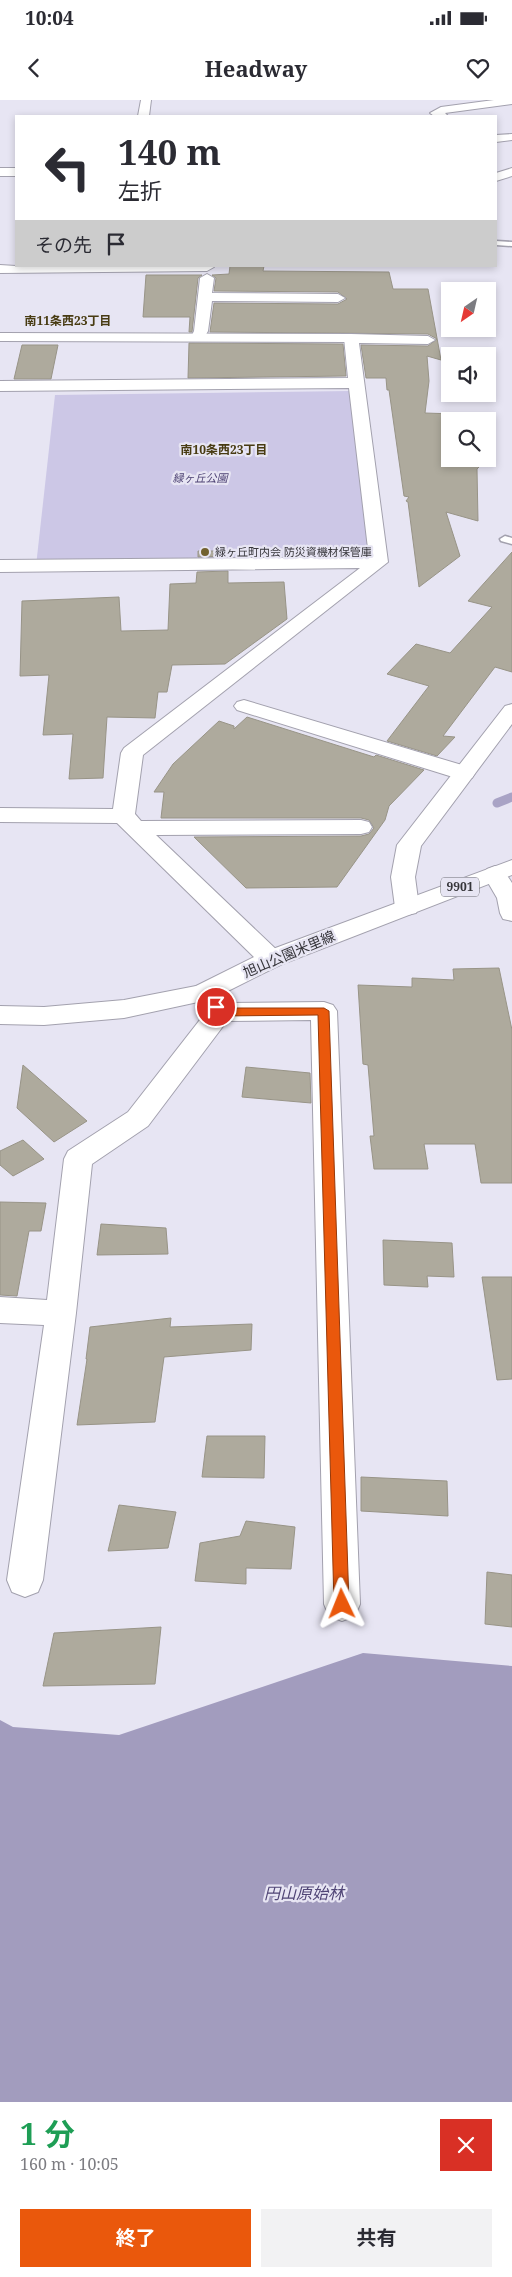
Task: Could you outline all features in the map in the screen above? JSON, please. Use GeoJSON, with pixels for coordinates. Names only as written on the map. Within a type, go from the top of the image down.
{"type":"FeatureCollection","features":[{"type":"Feature","properties":{"kind":"street"},"geometry":{"type":"LineString","coordinates":[[144,115],[146,100]]}},
{"type":"Feature","properties":{"kind":"street"},"geometry":{"type":"LineString","coordinates":[[440,115],[436,113],[441,110],[512,101]]}},
{"type":"Feature","properties":{"kind":"street"},"geometry":{"type":"LineString","coordinates":[[497,139],[512,137]]}},
{"type":"Feature","properties":{"kind":"street"},"geometry":{"type":"LineString","coordinates":[[0,172],[15,172]]}},
{"type":"Feature","properties":{"kind":"street"},"geometry":{"type":"LineString","coordinates":[[497,177],[512,172]]}},
{"type":"Feature","properties":{"kind":"street"},"geometry":{"type":"LineString","coordinates":[[0,269],[207,267],[206,297],[201,330],[198,336]]}},
{"type":"Feature","properties":{"kind":"street"},"geometry":{"type":"LineString","coordinates":[[206,297],[338,298]]}},
{"type":"Feature","properties":{"kind":"street"},"geometry":{"type":"LineString","coordinates":[[0,337],[198,336],[428,340]]}},
{"type":"Feature","properties":{"kind":"street"},"geometry":{"type":"LineString","coordinates":[[351,338],[379,562]]}},
{"type":"Feature","properties":{"kind":"street"},"geometry":{"type":"LineString","coordinates":[[0,386],[358,383]]}},
{"type":"Feature","properties":{"kind":"street"},"geometry":{"type":"LineString","coordinates":[[0,566],[379,562]]}},
{"type":"Feature","properties":{"kind":"street"},"geometry":{"type":"LineString","coordinates":[[271,960],[130,822],[132,753],[379,562]]}},
{"type":"Feature","properties":{"kind":"street"},"geometry":{"type":"LineString","coordinates":[[244,706],[464,773]]}},
{"type":"Feature","properties":{"kind":"street"},"geometry":{"type":"LineString","coordinates":[[407,907],[403,876],[408,845],[512,710]]}},
{"type":"Feature","properties":{"kind":"street"},"geometry":{"type":"LineString","coordinates":[[0,815],[130,822],[362,827]]}},
{"type":"Feature","properties":{"kind":"street"},"geometry":{"type":"LineString","coordinates":[[504,871],[512,913]]}},
{"type":"Feature","properties":{"kind":"street","name":"旭山公園米里線"},"geometry":{"type":"LineString","coordinates":[[0,1015],[44,1016],[211,1002],[271,960],[504,871]]}},
{"type":"Feature","properties":{"kind":"street"},"geometry":{"type":"LineString","coordinates":[[25,1580],[61,1314],[78,1160],[138,1119],[211,1002],[324,1011],[342,1604]]}},
{"type":"Feature","properties":{"kind":"street"},"geometry":{"type":"LineString","coordinates":[[0,1310],[61,1314]]}},
{"type":"Feature","properties":{"kind":"lane"},"geometry":{"type":"LineString","coordinates":[[497,243],[512,244]]}},
{"type":"Feature","properties":{"kind":"green space","name":"緑ヶ丘公園"},"geometry":{"type":"Polygon","coordinates":[[[351,391],[381,551],[366,560],[36,566],[55,395],[351,391]]]}},
{"type":"Feature","properties":{"kind":"green space","name":"円山原始林"},"geometry":{"type":"Polygon","coordinates":[[[363,1653],[512,1666],[512,2102],[0,2102],[0,1720],[13,1727],[119,1735],[363,1653]]]}},
{"type":"Feature","properties":{"kind":"building"},"geometry":{"type":"Polygon","coordinates":[[[230,267],[264,267],[263,271],[389,272],[393,289],[428,289],[441,360],[427,356],[429,381],[425,413],[441,414],[441,467],[479,467],[477,469],[478,521],[446,512],[460,556],[419,587],[408,502],[406,501],[409,497],[404,496],[389,390],[387,390],[386,378],[366,378],[361,345],[428,346],[437,339],[428,334],[210,332],[214,303],[338,304],[347,299],[338,292],[214,291],[216,278],[212,275],[229,274],[230,267]]]}},
{"type":"Feature","properties":{"kind":"building"},"geometry":{"type":"Polygon","coordinates":[[[146,275],[202,275],[198,278],[192,332],[189,332],[190,317],[143,317],[146,275]]]}},
{"type":"Feature","properties":{"kind":"building"},"geometry":{"type":"Polygon","coordinates":[[[189,343],[343,344],[346,376],[188,378],[189,343]]]}},
{"type":"Feature","properties":{"kind":"building"},"geometry":{"type":"Polygon","coordinates":[[[22,345],[58,345],[51,379],[14,379],[22,345]]]}},
{"type":"Feature","properties":{"kind":"building"},"geometry":{"type":"Polygon","coordinates":[[[198,551],[228,551],[228,556],[198,557],[198,551]]]}},
{"type":"Feature","properties":{"kind":"building"},"geometry":{"type":"Polygon","coordinates":[[[512,552],[512,672],[495,667],[443,736],[455,737],[437,756],[387,741],[429,686],[387,674],[416,644],[450,653],[492,607],[468,601],[512,552]]]}},
{"type":"Feature","properties":{"kind":"building"},"geometry":{"type":"Polygon","coordinates":[[[228,571],[228,583],[284,582],[287,619],[225,664],[172,665],[167,692],[158,692],[155,718],[107,717],[103,778],[69,779],[73,734],[43,735],[49,675],[20,676],[22,601],[119,597],[121,631],[168,630],[170,584],[196,583],[197,572],[228,571]]]}},
{"type":"Feature","properties":{"kind":"building"},"geometry":{"type":"Polygon","coordinates":[[[247,717],[374,757],[376,755],[424,770],[389,806],[385,820],[337,887],[246,888],[194,837],[361,836],[369,834],[374,828],[369,820],[361,818],[161,818],[164,792],[154,792],[173,764],[219,721],[234,726],[234,729],[247,717]]]}},
{"type":"Feature","properties":{"kind":"building"},"geometry":{"type":"Polygon","coordinates":[[[499,968],[512,1030],[512,1183],[481,1183],[475,1144],[424,1144],[428,1169],[374,1169],[370,1136],[374,1136],[368,1065],[363,1064],[358,985],[412,987],[412,978],[454,980],[453,969],[499,968]]]}},
{"type":"Feature","properties":{"kind":"building"},"geometry":{"type":"Polygon","coordinates":[[[23,1065],[87,1121],[54,1142],[17,1108],[23,1065]]]}},
{"type":"Feature","properties":{"kind":"building"},"geometry":{"type":"Polygon","coordinates":[[[246,1067],[310,1073],[311,1103],[242,1097],[246,1067]]]}},
{"type":"Feature","properties":{"kind":"building"},"geometry":{"type":"Polygon","coordinates":[[[23,1140],[44,1159],[13,1176],[0,1165],[0,1151],[23,1140]]]}},
{"type":"Feature","properties":{"kind":"building"},"geometry":{"type":"Polygon","coordinates":[[[0,1202],[46,1203],[41,1231],[29,1231],[17,1296],[0,1295],[0,1202]]]}},
{"type":"Feature","properties":{"kind":"building"},"geometry":{"type":"Polygon","coordinates":[[[101,1224],[166,1228],[168,1254],[97,1255],[101,1224]]]}},
{"type":"Feature","properties":{"kind":"building"},"geometry":{"type":"Polygon","coordinates":[[[383,1240],[452,1243],[454,1277],[427,1276],[428,1287],[384,1285],[383,1240]]]}},
{"type":"Feature","properties":{"kind":"building"},"geometry":{"type":"Polygon","coordinates":[[[482,1277],[512,1277],[512,1379],[497,1380],[482,1277]]]}},
{"type":"Feature","properties":{"kind":"building"},"geometry":{"type":"Polygon","coordinates":[[[171,1318],[170,1327],[252,1324],[251,1350],[164,1357],[155,1422],[77,1425],[90,1327],[171,1318]]]}},
{"type":"Feature","properties":{"kind":"building"},"geometry":{"type":"Polygon","coordinates":[[[207,1436],[265,1436],[264,1478],[202,1477],[207,1436]]]}},
{"type":"Feature","properties":{"kind":"building"},"geometry":{"type":"Polygon","coordinates":[[[361,1477],[447,1481],[448,1516],[361,1511],[361,1477]]]}},
{"type":"Feature","properties":{"kind":"building"},"geometry":{"type":"Polygon","coordinates":[[[119,1505],[176,1512],[168,1548],[108,1551],[119,1505]]]}},
{"type":"Feature","properties":{"kind":"building"},"geometry":{"type":"Polygon","coordinates":[[[246,1521],[295,1527],[291,1569],[246,1568],[246,1584],[195,1581],[200,1543],[240,1536],[246,1521]]]}},
{"type":"Feature","properties":{"kind":"building"},"geometry":{"type":"Polygon","coordinates":[[[487,1572],[512,1575],[512,1627],[485,1624],[487,1572]]]}},
{"type":"Feature","properties":{"kind":"building"},"geometry":{"type":"Polygon","coordinates":[[[161,1627],[155,1684],[43,1686],[54,1633],[161,1627]]]}},
{"type":"Feature","properties":{"kind":"waterway"},"geometry":{"type":"LineString","coordinates":[[497,803],[512,797]]}},
{"type":"Feature","properties":{"kind":"place","name":"緑ヶ丘町内会 防災資機材保管庫"},"geometry":{"type":"Point","coordinates":[205,552]}},
{"type":"Feature","properties":{"kind":"district","name":"南11条西23丁目"},"geometry":{"type":"Point","coordinates":[68,321]}},
{"type":"Feature","properties":{"kind":"district","name":"南10条西23丁目"},"geometry":{"type":"Point","coordinates":[224,450]}},
{"type":"Feature","properties":{"kind":"route"},"geometry":{"type":"LineString","coordinates":[[216,1007],[220,1012],[324,1011],[342,1604]]}}]}
